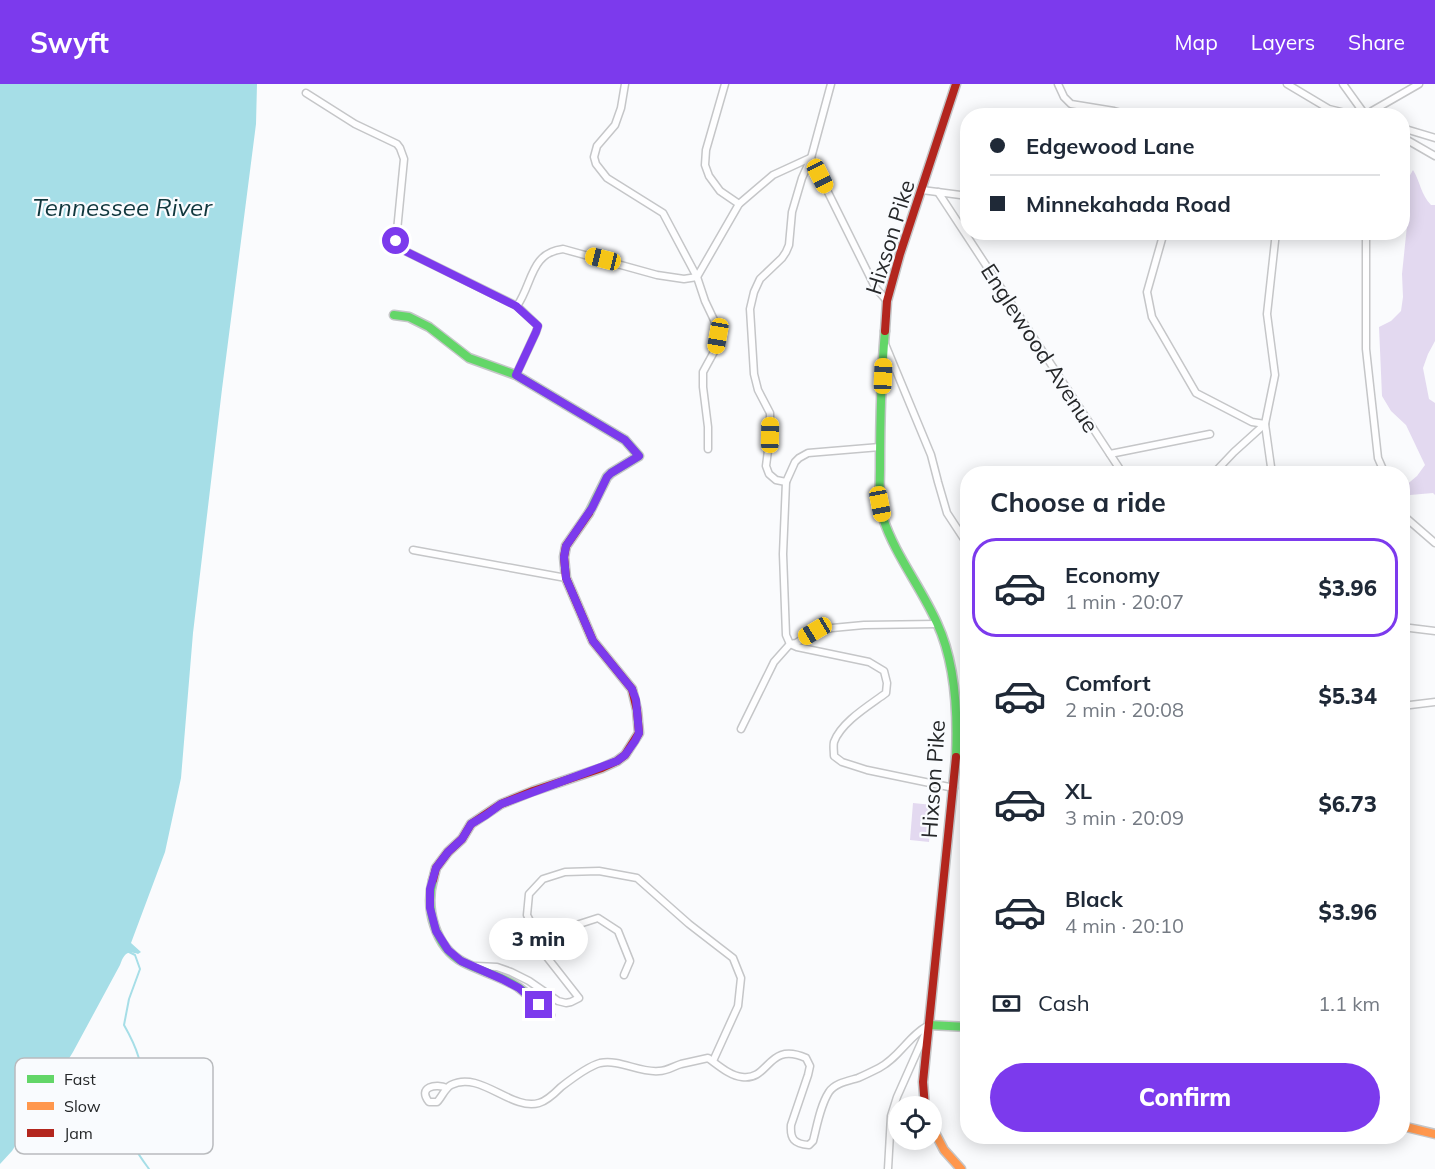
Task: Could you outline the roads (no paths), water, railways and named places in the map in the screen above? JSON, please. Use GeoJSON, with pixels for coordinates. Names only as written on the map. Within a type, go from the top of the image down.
{"type":"FeatureCollection","features":[{"type":"Feature","properties":{"kind":"street"},"geometry":{"type":"LineString","coordinates":[[625,84],[621,108],[615,125],[597,147],[594,157],[596,164],[607,178],[663,213],[697,277],[714,320],[718,336],[715,350],[703,372],[708,449]]}},
{"type":"Feature","properties":{"kind":"street"},"geometry":{"type":"LineString","coordinates":[[725,84],[706,150],[705,165],[709,176],[720,191],[739,204]]}},
{"type":"Feature","properties":{"kind":"street"},"geometry":{"type":"LineString","coordinates":[[786,482],[776,480],[769,474],[766,466],[770,413],[758,390],[754,374],[750,309],[760,279],[786,252],[789,245],[792,212],[802,178],[811,158],[831,84]]}},
{"type":"Feature","properties":{"kind":"street","name":"Hixson Pike"},"geometry":{"type":"LineString","coordinates":[[924,1096],[923,1082],[954,788],[957,741],[956,709],[951,664],[938,624],[883,518],[880,504],[880,447],[887,301],[900,254],[956,84]]}},
{"type":"Feature","properties":{"kind":"street"},"geometry":{"type":"LineString","coordinates":[[1058,84],[1064,97],[1071,104],[1095,108]]}},
{"type":"Feature","properties":{"kind":"street"},"geometry":{"type":"LineString","coordinates":[[1287,84],[1327,108]]}},
{"type":"Feature","properties":{"kind":"street"},"geometry":{"type":"LineString","coordinates":[[1343,84],[1361,108]]}},
{"type":"Feature","properties":{"kind":"street"},"geometry":{"type":"LineString","coordinates":[[1377,108],[1410,86],[1419,84]]}},
{"type":"Feature","properties":{"kind":"street"},"geometry":{"type":"LineString","coordinates":[[306,93],[355,124],[397,144],[400,148],[404,159],[396,241],[399,248],[516,306],[538,326],[516,375]]}},
{"type":"Feature","properties":{"kind":"street"},"geometry":{"type":"LineString","coordinates":[[1410,130],[1435,138]]}},
{"type":"Feature","properties":{"kind":"street"},"geometry":{"type":"LineString","coordinates":[[1410,142],[1435,156]]}},
{"type":"Feature","properties":{"kind":"street"},"geometry":{"type":"LineString","coordinates":[[697,277],[739,204],[773,175],[811,158]]}},
{"type":"Feature","properties":{"kind":"street"},"geometry":{"type":"LineString","coordinates":[[811,158],[875,287],[887,301]]}},
{"type":"Feature","properties":{"kind":"street"},"geometry":{"type":"LineString","coordinates":[[922,190],[960,195]]}},
{"type":"Feature","properties":{"kind":"street","name":"Englewood Avenue"},"geometry":{"type":"LineString","coordinates":[[938,192],[960,226]]}},
{"type":"Feature","properties":{"kind":"street","name":"Englewood Avenue"},"geometry":{"type":"LineString","coordinates":[[970,240],[1118,466]]}},
{"type":"Feature","properties":{"kind":"street"},"geometry":{"type":"LineString","coordinates":[[1162,240],[1147,292],[1152,317],[1196,393],[1252,422],[1265,424]]}},
{"type":"Feature","properties":{"kind":"street"},"geometry":{"type":"LineString","coordinates":[[1271,466],[1265,424],[1275,375],[1267,314],[1275,240]]}},
{"type":"Feature","properties":{"kind":"street"},"geometry":{"type":"LineString","coordinates":[[1366,240],[1366,349],[1378,458],[1382,466]]}},
{"type":"Feature","properties":{"kind":"street"},"geometry":{"type":"LineString","coordinates":[[516,306],[542,257],[552,250],[563,249],[657,275],[684,279],[697,277]]}},
{"type":"Feature","properties":{"kind":"street"},"geometry":{"type":"LineString","coordinates":[[394,315],[409,317],[429,327],[469,358],[516,375],[625,440],[639,456],[607,477],[592,508],[566,546],[564,557],[566,578],[593,641],[632,689],[639,733],[625,755],[617,761],[501,804],[471,824],[462,839],[436,868],[430,889],[430,908],[436,931],[448,950],[461,961],[519,988],[550,1015]]}},
{"type":"Feature","properties":{"kind":"street"},"geometry":{"type":"LineString","coordinates":[[884,341],[932,455],[947,513],[960,533]]}},
{"type":"Feature","properties":{"kind":"street"},"geometry":{"type":"LineString","coordinates":[[1221,466],[1265,424]]}},
{"type":"Feature","properties":{"kind":"street"},"geometry":{"type":"LineString","coordinates":[[1110,454],[1210,434]]}},
{"type":"Feature","properties":{"kind":"street"},"geometry":{"type":"LineString","coordinates":[[880,447],[808,453],[795,462],[786,482],[783,554],[786,635],[790,644],[797,647],[869,663],[884,671],[887,683],[886,693],[852,718],[839,733],[833,743],[834,756],[842,762],[867,770],[954,788]]}},
{"type":"Feature","properties":{"kind":"street"},"geometry":{"type":"LineString","coordinates":[[1410,520],[1435,543]]}},
{"type":"Feature","properties":{"kind":"street"},"geometry":{"type":"LineString","coordinates":[[413,550],[566,578]]}},
{"type":"Feature","properties":{"kind":"street"},"geometry":{"type":"LineString","coordinates":[[741,729],[774,662],[790,644],[796,643],[815,631],[832,628],[938,624]]}},
{"type":"Feature","properties":{"kind":"street"},"geometry":{"type":"LineString","coordinates":[[1410,628],[1435,631]]}},
{"type":"Feature","properties":{"kind":"street"},"geometry":{"type":"LineString","coordinates":[[1410,705],[1435,702]]}},
{"type":"Feature","properties":{"kind":"street"},"geometry":{"type":"LineString","coordinates":[[474,966],[497,967],[511,972],[558,1001],[566,1003],[579,998],[539,947],[527,915],[530,894],[543,879],[565,872],[599,871],[637,878],[689,924],[733,958],[741,978],[738,1006],[713,1061]]}},
{"type":"Feature","properties":{"kind":"street"},"geometry":{"type":"LineString","coordinates":[[536,938],[598,918],[618,932],[630,961],[624,975]]}},
{"type":"Feature","properties":{"kind":"street"},"geometry":{"type":"LineString","coordinates":[[447,1088],[452,1084],[475,1083],[529,1104],[539,1103],[569,1081],[598,1064],[611,1062],[639,1069],[660,1071],[708,1058],[730,1073],[742,1077],[754,1077],[776,1057],[788,1053],[798,1054],[806,1058],[810,1066],[790,1133],[793,1140],[808,1145],[813,1142],[830,1090],[840,1083],[860,1077],[882,1066],[896,1056],[918,1031],[929,1025],[960,1027]]}},
{"type":"Feature","properties":{"kind":"street"},"geometry":{"type":"LineString","coordinates":[[897,1096],[929,1025]]}},
{"type":"Feature","properties":{"kind":"street"},"geometry":{"type":"LineString","coordinates":[[1410,1128],[1435,1134]]}},
{"type":"Feature","properties":{"kind":"street"},"geometry":{"type":"LineString","coordinates":[[942,1147],[962,1169]]}},
{"type":"Feature","properties":{"kind":"street"},"geometry":{"type":"LineString","coordinates":[[888,1169],[890,1150]]}},
{"type":"Feature","properties":{"kind":"water","name":"Tennessee River"},"geometry":{"type":"Polygon","coordinates":[[[0,84],[257,84],[256,124],[193,633],[181,778],[165,852],[131,943],[141,952],[138,954],[131,952],[125,956],[69,1058],[15,1058],[15,1146],[0,1164],[0,84]]]}},
{"type":"Feature","properties":{"kind":"waterway"},"geometry":{"type":"LineString","coordinates":[[129,952],[135,955],[140,969],[129,999],[124,1025],[138,1058]]}},
{"type":"Feature","properties":{"kind":"waterway"},"geometry":{"type":"LineString","coordinates":[[139,1154],[149,1169]]}}]}
